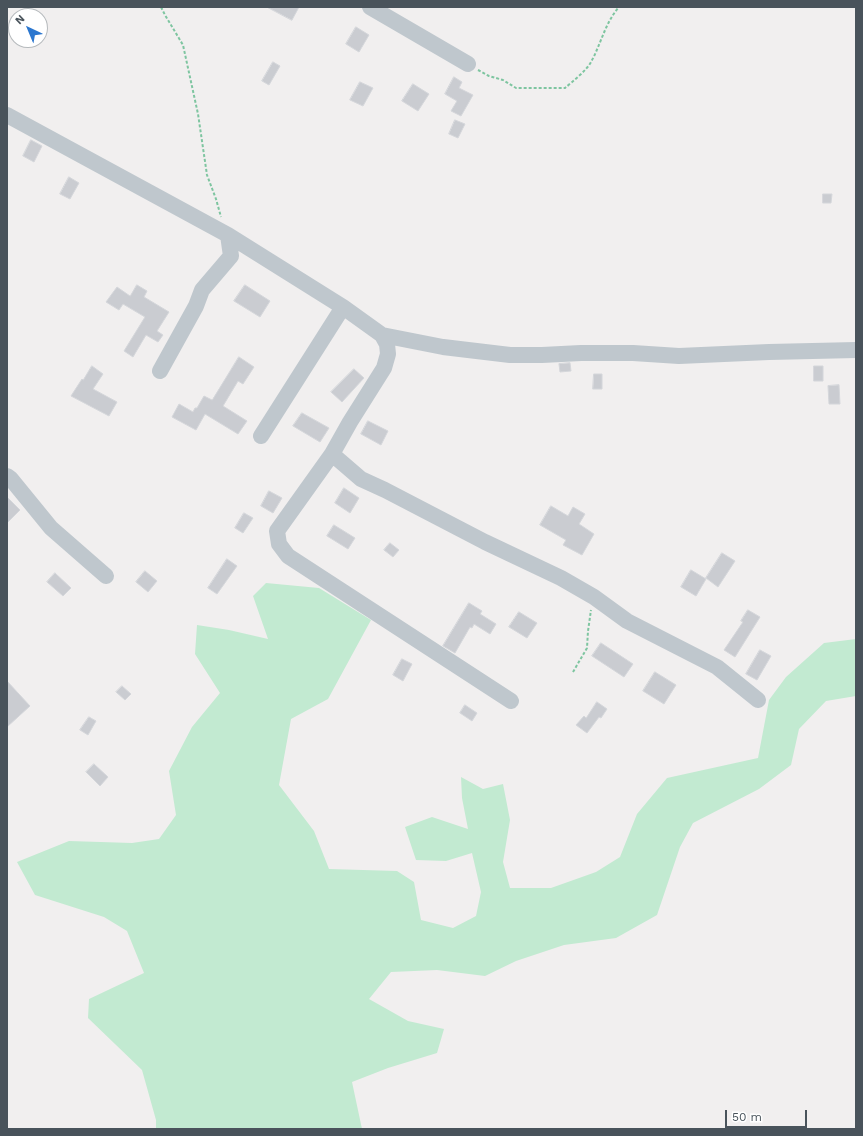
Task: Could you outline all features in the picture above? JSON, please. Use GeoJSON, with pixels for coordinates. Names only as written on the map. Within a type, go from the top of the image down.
{"type":"FeatureCollection","features":[{"type":"Feature","properties":{"kind":"street"},"geometry":{"type":"LineString","coordinates":[[370,7],[468,64]]}},
{"type":"Feature","properties":{"kind":"street"},"geometry":{"type":"LineString","coordinates":[[7,114],[228,235],[344,307],[382,334],[443,347],[510,355],[633,353],[679,356],[856,350]]}},
{"type":"Feature","properties":{"kind":"street"},"geometry":{"type":"LineString","coordinates":[[160,371],[196,306],[202,290],[231,256],[228,235]]}},
{"type":"Feature","properties":{"kind":"street"},"geometry":{"type":"LineString","coordinates":[[260,436],[344,307]]}},
{"type":"Feature","properties":{"kind":"street"},"geometry":{"type":"LineString","coordinates":[[382,334],[387,344],[388,354],[384,368],[332,454],[277,531],[279,544],[288,556],[511,701]]}},
{"type":"Feature","properties":{"kind":"street"},"geometry":{"type":"LineString","coordinates":[[332,454],[361,478],[485,542],[561,578],[594,597],[627,621],[717,667],[758,700]]}},
{"type":"Feature","properties":{"kind":"street"},"geometry":{"type":"LineString","coordinates":[[7,476],[51,528],[106,576]]}},
{"type":"Feature","properties":{"kind":"path"},"geometry":{"type":"LineString","coordinates":[[161,7],[183,44],[198,114],[207,175],[228,235]]}},
{"type":"Feature","properties":{"kind":"path"},"geometry":{"type":"LineString","coordinates":[[468,64],[489,76],[503,80],[516,88],[565,88],[590,64],[613,14],[619,7]]}},
{"type":"Feature","properties":{"kind":"path"},"geometry":{"type":"LineString","coordinates":[[573,672],[587,648],[588,631],[594,597]]}},
{"type":"Feature","properties":{"kind":"green space"},"geometry":{"type":"Polygon","coordinates":[[[266,583],[319,588],[371,620],[328,699],[291,719],[279,785],[314,831],[329,869],[397,871],[414,882],[421,920],[453,928],[476,916],[481,892],[472,853],[446,861],[416,860],[405,827],[432,817],[468,829],[462,798],[461,777],[483,789],[503,784],[510,820],[503,862],[510,888],[551,888],[596,872],[620,857],[637,814],[667,778],[758,758],[769,700],[786,677],[824,643],[856,639],[856,696],[826,701],[799,729],[791,765],[759,789],[693,823],[680,847],[657,915],[616,938],[564,945],[516,961],[485,976],[437,970],[391,972],[369,999],[408,1021],[444,1029],[437,1053],[388,1068],[352,1082],[362,1129],[156,1129],[156,1120],[142,1070],[88,1018],[89,999],[144,973],[127,931],[104,917],[35,895],[17,862],[69,841],[132,843],[159,839],[176,815],[169,771],[192,727],[220,693],[195,654],[197,625],[229,630],[268,639],[253,596],[266,583]]]}},
{"type":"Feature","properties":{"kind":"building"},"geometry":{"type":"Polygon","coordinates":[[[267,7],[299,7],[292,20],[267,7]]]}},
{"type":"Feature","properties":{"kind":"building"},"geometry":{"type":"Polygon","coordinates":[[[356,27],[369,35],[359,52],[346,44],[356,27]]]}},
{"type":"Feature","properties":{"kind":"building"},"geometry":{"type":"Polygon","coordinates":[[[273,62],[280,66],[269,85],[262,81],[273,62]]]}},
{"type":"Feature","properties":{"kind":"building"},"geometry":{"type":"Polygon","coordinates":[[[454,77],[462,82],[459,88],[473,95],[461,116],[451,111],[457,101],[445,94],[454,77]]]}},
{"type":"Feature","properties":{"kind":"building"},"geometry":{"type":"Polygon","coordinates":[[[360,82],[373,88],[363,106],[350,100],[360,82]]]}},
{"type":"Feature","properties":{"kind":"building"},"geometry":{"type":"Polygon","coordinates":[[[413,84],[429,94],[418,111],[402,101],[413,84]]]}},
{"type":"Feature","properties":{"kind":"building"},"geometry":{"type":"Polygon","coordinates":[[[455,120],[465,124],[458,138],[449,134],[455,120]]]}},
{"type":"Feature","properties":{"kind":"building"},"geometry":{"type":"Polygon","coordinates":[[[31,140],[42,146],[34,162],[23,156],[31,140]]]}},
{"type":"Feature","properties":{"kind":"building"},"geometry":{"type":"Polygon","coordinates":[[[69,177],[79,183],[70,199],[60,194],[69,177]]]}},
{"type":"Feature","properties":{"kind":"building"},"geometry":{"type":"Polygon","coordinates":[[[823,194],[832,194],[831,203],[823,203],[823,194]]]}},
{"type":"Feature","properties":{"kind":"building"},"geometry":{"type":"Polygon","coordinates":[[[137,285],[147,291],[144,297],[169,312],[157,331],[163,335],[158,342],[146,335],[133,357],[124,351],[145,317],[123,304],[119,310],[106,302],[117,287],[130,296],[137,285]]]}},
{"type":"Feature","properties":{"kind":"building"},"geometry":{"type":"Polygon","coordinates":[[[245,285],[270,301],[260,317],[234,301],[245,285]]]}},
{"type":"Feature","properties":{"kind":"building"},"geometry":{"type":"Polygon","coordinates":[[[239,357],[254,367],[243,384],[238,381],[223,406],[247,421],[238,434],[205,414],[196,430],[172,417],[179,404],[193,412],[204,396],[212,400],[239,357]]]}},
{"type":"Feature","properties":{"kind":"building"},"geometry":{"type":"Polygon","coordinates":[[[570,363],[571,371],[560,372],[559,364],[570,363]]]}},
{"type":"Feature","properties":{"kind":"building"},"geometry":{"type":"Polygon","coordinates":[[[92,366],[103,374],[93,389],[117,402],[109,416],[71,396],[92,366]]]}},
{"type":"Feature","properties":{"kind":"building"},"geometry":{"type":"Polygon","coordinates":[[[814,366],[823,366],[823,381],[814,381],[814,366]]]}},
{"type":"Feature","properties":{"kind":"building"},"geometry":{"type":"Polygon","coordinates":[[[354,369],[364,378],[342,402],[331,392],[354,369]]]}},
{"type":"Feature","properties":{"kind":"building"},"geometry":{"type":"Polygon","coordinates":[[[594,374],[602,374],[602,389],[593,389],[594,374]]]}},
{"type":"Feature","properties":{"kind":"building"},"geometry":{"type":"Polygon","coordinates":[[[839,385],[840,404],[829,404],[828,386],[839,385]]]}},
{"type":"Feature","properties":{"kind":"building"},"geometry":{"type":"Polygon","coordinates":[[[302,413],[329,428],[320,442],[293,426],[302,413]]]}},
{"type":"Feature","properties":{"kind":"building"},"geometry":{"type":"Polygon","coordinates":[[[368,421],[388,431],[381,445],[361,434],[368,421]]]}},
{"type":"Feature","properties":{"kind":"building"},"geometry":{"type":"Polygon","coordinates":[[[344,488],[359,498],[350,513],[335,503],[344,488]]]}},
{"type":"Feature","properties":{"kind":"building"},"geometry":{"type":"Polygon","coordinates":[[[269,491],[282,498],[273,513],[261,506],[269,491]]]}},
{"type":"Feature","properties":{"kind":"building"},"geometry":{"type":"Polygon","coordinates":[[[7,497],[20,510],[7,523],[7,497]]]}},
{"type":"Feature","properties":{"kind":"building"},"geometry":{"type":"Polygon","coordinates":[[[551,506],[568,516],[573,507],[585,514],[579,524],[594,534],[582,555],[563,545],[566,540],[540,525],[551,506]]]}},
{"type":"Feature","properties":{"kind":"building"},"geometry":{"type":"Polygon","coordinates":[[[244,513],[253,518],[243,533],[235,528],[244,513]]]}},
{"type":"Feature","properties":{"kind":"building"},"geometry":{"type":"Polygon","coordinates":[[[334,525],[355,538],[348,549],[327,536],[334,525]]]}},
{"type":"Feature","properties":{"kind":"building"},"geometry":{"type":"Polygon","coordinates":[[[390,543],[399,550],[393,557],[384,550],[390,543]]]}},
{"type":"Feature","properties":{"kind":"building"},"geometry":{"type":"Polygon","coordinates":[[[722,553],[735,561],[718,587],[706,578],[722,553]]]}},
{"type":"Feature","properties":{"kind":"building"},"geometry":{"type":"Polygon","coordinates":[[[227,559],[237,566],[217,594],[208,588],[227,559]]]}},
{"type":"Feature","properties":{"kind":"building"},"geometry":{"type":"Polygon","coordinates":[[[691,570],[706,579],[696,596],[681,587],[691,570]]]}},
{"type":"Feature","properties":{"kind":"building"},"geometry":{"type":"Polygon","coordinates":[[[145,571],[157,581],[148,592],[136,582],[145,571]]]}},
{"type":"Feature","properties":{"kind":"building"},"geometry":{"type":"Polygon","coordinates":[[[55,573],[71,588],[63,596],[47,582],[55,573]]]}},
{"type":"Feature","properties":{"kind":"building"},"geometry":{"type":"Polygon","coordinates":[[[469,603],[482,611],[480,614],[496,624],[490,634],[474,624],[472,628],[470,627],[455,653],[443,646],[469,603]]]}},
{"type":"Feature","properties":{"kind":"building"},"geometry":{"type":"Polygon","coordinates":[[[748,610],[760,617],[735,657],[724,650],[743,622],[741,621],[748,610]]]}},
{"type":"Feature","properties":{"kind":"building"},"geometry":{"type":"Polygon","coordinates":[[[519,612],[537,623],[527,638],[509,627],[519,612]]]}},
{"type":"Feature","properties":{"kind":"building"},"geometry":{"type":"Polygon","coordinates":[[[601,643],[633,664],[624,677],[592,656],[601,643]]]}},
{"type":"Feature","properties":{"kind":"building"},"geometry":{"type":"Polygon","coordinates":[[[760,650],[771,656],[757,680],[746,674],[760,650]]]}},
{"type":"Feature","properties":{"kind":"building"},"geometry":{"type":"Polygon","coordinates":[[[402,659],[412,664],[403,681],[393,675],[402,659]]]}},
{"type":"Feature","properties":{"kind":"building"},"geometry":{"type":"Polygon","coordinates":[[[655,672],[676,685],[664,704],[643,691],[655,672]]]}},
{"type":"Feature","properties":{"kind":"building"},"geometry":{"type":"Polygon","coordinates":[[[7,681],[30,706],[7,727],[7,681]]]}},
{"type":"Feature","properties":{"kind":"building"},"geometry":{"type":"Polygon","coordinates":[[[122,686],[131,694],[125,700],[116,692],[122,686]]]}},
{"type":"Feature","properties":{"kind":"building"},"geometry":{"type":"Polygon","coordinates":[[[597,702],[607,709],[587,733],[576,725],[584,716],[586,718],[597,702]]]}},
{"type":"Feature","properties":{"kind":"building"},"geometry":{"type":"Polygon","coordinates":[[[465,705],[477,713],[472,721],[460,713],[465,705]]]}},
{"type":"Feature","properties":{"kind":"building"},"geometry":{"type":"Polygon","coordinates":[[[89,717],[96,721],[88,735],[80,730],[89,717]]]}},
{"type":"Feature","properties":{"kind":"building"},"geometry":{"type":"Polygon","coordinates":[[[94,764],[108,777],[100,786],[86,772],[94,764]]]}}]}
